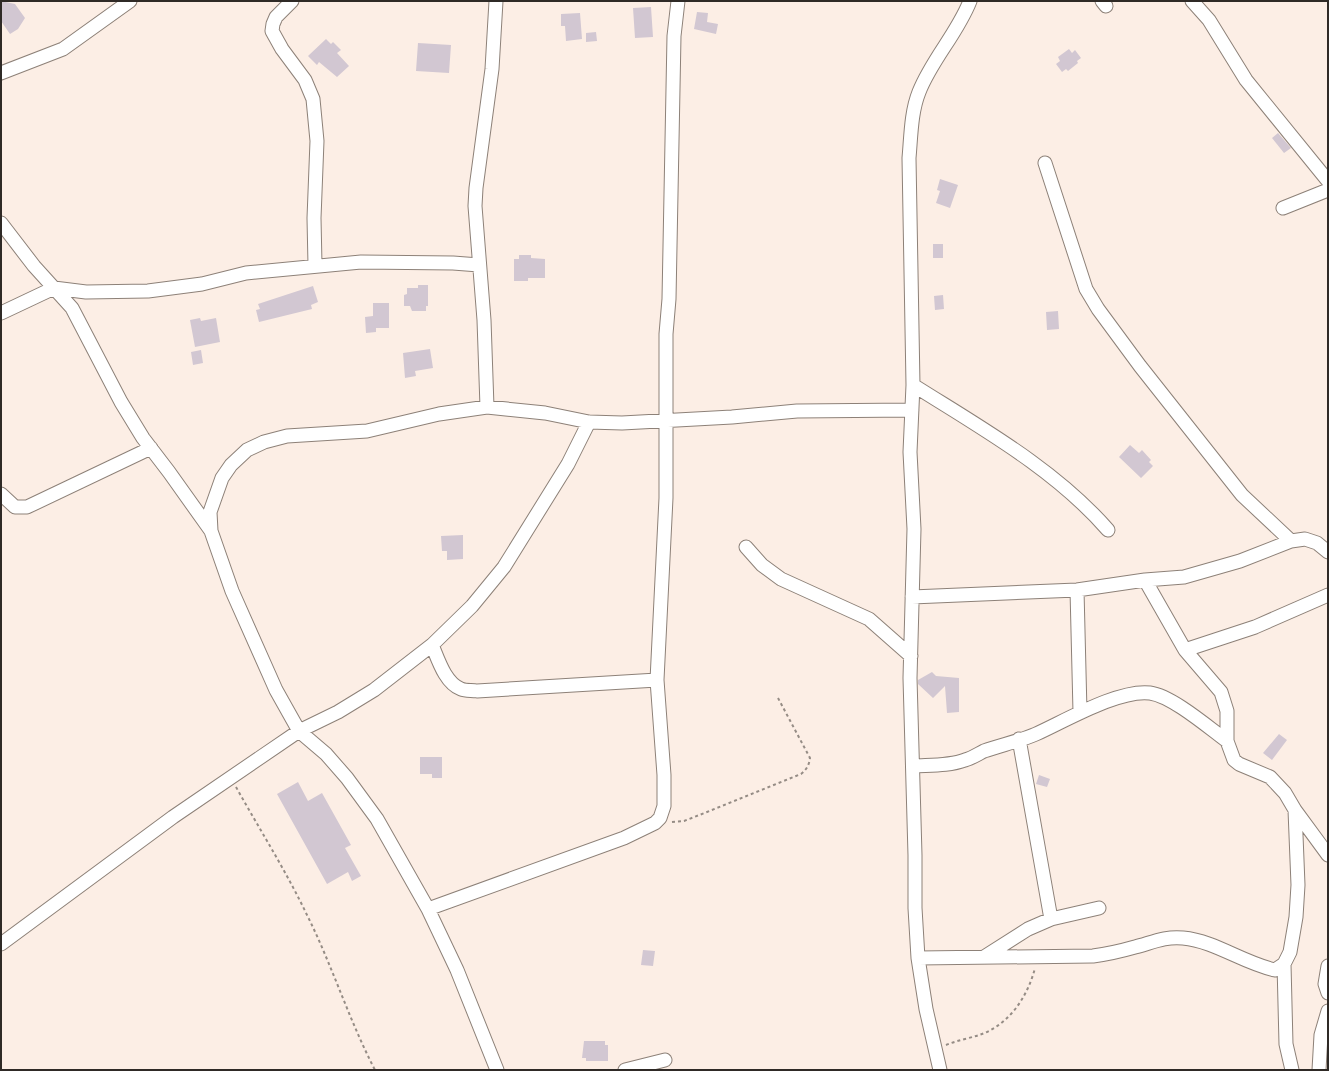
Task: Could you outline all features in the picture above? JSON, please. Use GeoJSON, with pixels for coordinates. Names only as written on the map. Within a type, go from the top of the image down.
{"type":"FeatureCollection","features":[{"type":"Feature","properties":{"kind":"street"},"geometry":{"type":"LineString","coordinates":[[1,73],[63,49],[130,1]]}},
{"type":"Feature","properties":{"kind":"street"},"geometry":{"type":"LineString","coordinates":[[292,1],[276,17],[272,24],[272,31],[282,49],[306,80],[313,99],[317,141],[314,218],[315,265]]}},
{"type":"Feature","properties":{"kind":"street"},"geometry":{"type":"LineString","coordinates":[[487,408],[475,206],[476,188],[492,69],[496,1]]}},
{"type":"Feature","properties":{"kind":"street"},"geometry":{"type":"LineString","coordinates":[[428,909],[624,838],[655,824],[660,818],[664,806],[664,775],[657,680],[666,498],[666,334],[670,267],[674,36],[678,1]]}},
{"type":"Feature","properties":{"kind":"street"},"geometry":{"type":"LineString","coordinates":[[940,1070],[937,1050],[926,1009],[918,958],[915,900],[911,656],[914,529],[910,452],[913,385],[909,158],[912,121],[919,92],[930,71],[958,28],[970,1]]}},
{"type":"Feature","properties":{"kind":"street"},"geometry":{"type":"LineString","coordinates":[[1192,1],[1209,20],[1246,80],[1328,182]]}},
{"type":"Feature","properties":{"kind":"street"},"geometry":{"type":"LineString","coordinates":[[1045,163],[1086,289],[1098,309],[1140,366],[1242,495],[1290,541]]}},
{"type":"Feature","properties":{"kind":"street"},"geometry":{"type":"LineString","coordinates":[[1283,208],[1328,190]]}},
{"type":"Feature","properties":{"kind":"street"},"geometry":{"type":"LineString","coordinates":[[1,223],[34,266],[72,308],[121,402],[151,448],[211,531]]}},
{"type":"Feature","properties":{"kind":"street"},"geometry":{"type":"LineString","coordinates":[[1,313],[54,288],[86,292],[148,292],[202,284],[246,273],[315,265],[386,262],[479,265]]}},
{"type":"Feature","properties":{"kind":"street"},"geometry":{"type":"LineString","coordinates":[[913,385],[987,431],[1046,471],[1093,513],[1108,530]]}},
{"type":"Feature","properties":{"kind":"street"},"geometry":{"type":"LineString","coordinates":[[497,1070],[457,970],[428,909],[377,819],[356,790],[326,754],[299,731],[276,690],[232,591],[211,531],[210,512],[222,478],[231,466],[247,450],[264,442],[287,436],[367,431],[439,414],[487,408],[545,413],[589,422],[622,423],[732,417],[797,411],[912,410]]}},
{"type":"Feature","properties":{"kind":"street"},"geometry":{"type":"LineString","coordinates":[[1,944],[173,817],[299,731],[338,712],[374,690],[432,645],[472,606],[504,567],[568,464],[589,422]]}},
{"type":"Feature","properties":{"kind":"street"},"geometry":{"type":"LineString","coordinates":[[1,494],[15,507],[27,507],[151,448]]}},
{"type":"Feature","properties":{"kind":"street"},"geometry":{"type":"LineString","coordinates":[[912,597],[1077,590],[1145,580],[1184,577],[1212,571],[1290,541],[1305,539],[1317,543],[1328,552]]}},
{"type":"Feature","properties":{"kind":"street"},"geometry":{"type":"LineString","coordinates":[[746,548],[762,564],[781,579],[869,618],[911,656]]}},
{"type":"Feature","properties":{"kind":"street"},"geometry":{"type":"LineString","coordinates":[[1145,580],[1185,650],[1221,692],[1227,710],[1227,741],[1234,760],[1239,764],[1270,777],[1285,794],[1328,855]]}},
{"type":"Feature","properties":{"kind":"street"},"geometry":{"type":"LineString","coordinates":[[1077,590],[1080,712]]}},
{"type":"Feature","properties":{"kind":"street"},"geometry":{"type":"LineString","coordinates":[[1185,650],[1255,627],[1328,595]]}},
{"type":"Feature","properties":{"kind":"street"},"geometry":{"type":"LineString","coordinates":[[432,645],[443,669],[451,681],[461,689],[477,691],[657,680]]}},
{"type":"Feature","properties":{"kind":"street"},"geometry":{"type":"LineString","coordinates":[[914,766],[946,764],[965,760],[1035,734],[1080,712],[1125,695],[1151,693],[1162,696],[1227,741]]}},
{"type":"Feature","properties":{"kind":"street"},"geometry":{"type":"LineString","coordinates":[[1019,739],[1051,919]]}},
{"type":"Feature","properties":{"kind":"street"},"geometry":{"type":"LineString","coordinates":[[1292,1070],[1286,1044],[1284,964],[1290,952],[1298,885],[1295,810]]}},
{"type":"Feature","properties":{"kind":"street"},"geometry":{"type":"LineString","coordinates":[[984,957],[1028,929],[1051,919],[1099,908]]}},
{"type":"Feature","properties":{"kind":"street"},"geometry":{"type":"LineString","coordinates":[[918,958],[1093,956],[1111,954],[1163,938],[1183,938],[1217,947],[1261,967],[1275,970],[1284,964]]}},
{"type":"Feature","properties":{"kind":"street"},"geometry":{"type":"LineString","coordinates":[[1328,966],[1325,984],[1328,993]]}},
{"type":"Feature","properties":{"kind":"street"},"geometry":{"type":"LineString","coordinates":[[1320,1070],[1321,1035],[1328,1011]]}},
{"type":"Feature","properties":{"kind":"street"},"geometry":{"type":"LineString","coordinates":[[625,1070],[665,1060]]}},
{"type":"Feature","properties":{"kind":"path"},"geometry":{"type":"LineString","coordinates":[[655,824],[684,821],[780,783],[805,771],[809,764],[810,758],[778,698]]}},
{"type":"Feature","properties":{"kind":"path"},"geometry":{"type":"LineString","coordinates":[[231,778],[307,914],[329,962],[360,1041],[375,1070]]}},
{"type":"Feature","properties":{"kind":"path"},"geometry":{"type":"LineString","coordinates":[[937,1050],[956,1041],[982,1034],[1004,1020],[1016,1009],[1025,995],[1032,979],[1038,956]]}},
{"type":"Feature","properties":{"kind":"building"},"geometry":{"type":"Polygon","coordinates":[[[1,1],[15,4],[25,18],[18,29],[10,34],[1,21],[1,1]]]}},
{"type":"Feature","properties":{"kind":"building"},"geometry":{"type":"Polygon","coordinates":[[[651,7],[653,37],[635,38],[633,8],[651,7]]]}},
{"type":"Feature","properties":{"kind":"building"},"geometry":{"type":"Polygon","coordinates":[[[697,12],[708,13],[707,22],[718,24],[716,34],[694,29],[697,12]]]}},
{"type":"Feature","properties":{"kind":"building"},"geometry":{"type":"Polygon","coordinates":[[[580,13],[582,39],[566,41],[565,26],[561,26],[561,14],[580,13]]]}},
{"type":"Feature","properties":{"kind":"building"},"geometry":{"type":"Polygon","coordinates":[[[596,32],[597,41],[586,42],[586,33],[596,32]]]}},
{"type":"Feature","properties":{"kind":"building"},"geometry":{"type":"Polygon","coordinates":[[[326,39],[331,44],[333,42],[341,50],[337,53],[349,66],[337,77],[319,62],[317,65],[308,56],[326,39]]]}},
{"type":"Feature","properties":{"kind":"building"},"geometry":{"type":"Polygon","coordinates":[[[418,43],[451,45],[449,73],[416,71],[418,43]]]}},
{"type":"Feature","properties":{"kind":"building"},"geometry":{"type":"Polygon","coordinates":[[[1069,49],[1072,53],[1075,50],[1081,58],[1077,61],[1078,63],[1068,71],[1066,69],[1062,72],[1056,64],[1060,61],[1058,57],[1069,49]]]}},
{"type":"Feature","properties":{"kind":"building"},"geometry":{"type":"Polygon","coordinates":[[[1278,133],[1291,148],[1284,153],[1272,138],[1278,133]]]}},
{"type":"Feature","properties":{"kind":"building"},"geometry":{"type":"Polygon","coordinates":[[[940,179],[958,185],[950,208],[936,203],[940,191],[937,190],[940,179]]]}},
{"type":"Feature","properties":{"kind":"building"},"geometry":{"type":"Polygon","coordinates":[[[933,244],[943,244],[943,258],[933,258],[933,244]]]}},
{"type":"Feature","properties":{"kind":"building"},"geometry":{"type":"Polygon","coordinates":[[[519,255],[531,255],[531,258],[545,259],[545,278],[528,278],[528,281],[514,281],[514,259],[519,259],[519,255]]]}},
{"type":"Feature","properties":{"kind":"building"},"geometry":{"type":"Polygon","coordinates":[[[418,285],[428,285],[428,306],[426,306],[426,311],[412,311],[410,306],[404,306],[404,295],[407,294],[407,288],[418,288],[418,285]]]}},
{"type":"Feature","properties":{"kind":"building"},"geometry":{"type":"Polygon","coordinates":[[[313,286],[318,302],[311,305],[312,309],[259,322],[256,310],[260,309],[258,304],[313,286]]]}},
{"type":"Feature","properties":{"kind":"building"},"geometry":{"type":"Polygon","coordinates":[[[943,295],[944,309],[935,310],[934,296],[943,295]]]}},
{"type":"Feature","properties":{"kind":"building"},"geometry":{"type":"Polygon","coordinates":[[[373,303],[389,303],[389,328],[376,328],[376,332],[366,333],[365,317],[373,316],[373,303]]]}},
{"type":"Feature","properties":{"kind":"building"},"geometry":{"type":"Polygon","coordinates":[[[1058,311],[1059,329],[1047,330],[1046,312],[1058,311]]]}},
{"type":"Feature","properties":{"kind":"building"},"geometry":{"type":"Polygon","coordinates":[[[200,318],[201,321],[216,318],[220,342],[195,347],[190,320],[200,318]]]}},
{"type":"Feature","properties":{"kind":"building"},"geometry":{"type":"Polygon","coordinates":[[[430,349],[433,368],[415,371],[416,376],[405,378],[403,353],[430,349]]]}},
{"type":"Feature","properties":{"kind":"building"},"geometry":{"type":"Polygon","coordinates":[[[201,350],[203,363],[193,365],[191,352],[201,350]]]}},
{"type":"Feature","properties":{"kind":"building"},"geometry":{"type":"Polygon","coordinates":[[[1130,445],[1139,453],[1142,450],[1151,460],[1149,462],[1153,466],[1141,478],[1119,457],[1130,445]]]}},
{"type":"Feature","properties":{"kind":"building"},"geometry":{"type":"Polygon","coordinates":[[[463,535],[463,559],[447,560],[447,551],[442,551],[441,536],[463,535]]]}},
{"type":"Feature","properties":{"kind":"building"},"geometry":{"type":"Polygon","coordinates":[[[932,672],[936,676],[959,678],[959,712],[947,713],[945,686],[933,698],[918,684],[918,680],[932,672]]]}},
{"type":"Feature","properties":{"kind":"building"},"geometry":{"type":"Polygon","coordinates":[[[1279,734],[1287,740],[1272,760],[1263,753],[1279,734]]]}},
{"type":"Feature","properties":{"kind":"building"},"geometry":{"type":"Polygon","coordinates":[[[420,757],[442,757],[442,778],[432,778],[432,774],[420,774],[420,757]]]}},
{"type":"Feature","properties":{"kind":"building"},"geometry":{"type":"Polygon","coordinates":[[[1039,775],[1050,779],[1047,787],[1036,784],[1039,775]]]}},
{"type":"Feature","properties":{"kind":"building"},"geometry":{"type":"Polygon","coordinates":[[[298,782],[308,801],[322,793],[351,845],[345,848],[361,876],[352,881],[348,872],[327,884],[277,794],[298,782]]]}},
{"type":"Feature","properties":{"kind":"building"},"geometry":{"type":"Polygon","coordinates":[[[643,950],[655,951],[653,966],[641,965],[643,950]]]}},
{"type":"Feature","properties":{"kind":"building"},"geometry":{"type":"Polygon","coordinates":[[[584,1041],[605,1041],[605,1045],[608,1045],[608,1061],[586,1061],[586,1058],[582,1058],[584,1041]]]}}]}
